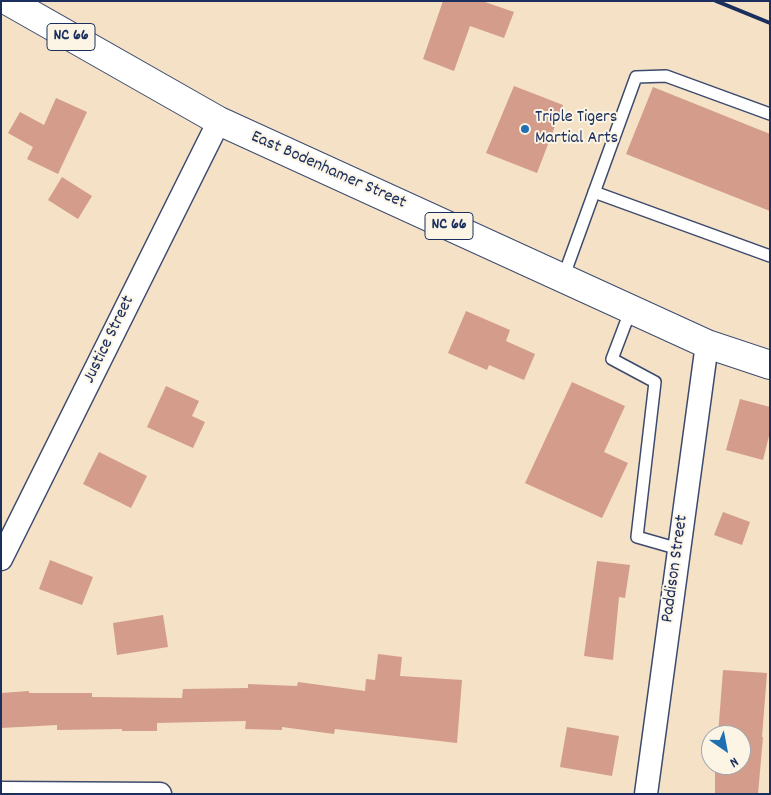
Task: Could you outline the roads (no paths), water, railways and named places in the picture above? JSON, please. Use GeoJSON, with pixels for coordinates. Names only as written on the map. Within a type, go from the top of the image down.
{"type":"FeatureCollection","features":[{"type":"Feature","properties":{"kind":"main road","name":"East Bodenhamer Street"},"geometry":{"type":"LineString","coordinates":[[8,1],[219,122],[707,344],[770,365]]}},
{"type":"Feature","properties":{"kind":"street","name":"Justice Street"},"geometry":{"type":"LineString","coordinates":[[1,559],[219,122]]}},
{"type":"Feature","properties":{"kind":"street","name":"Paddison Street"},"geometry":{"type":"LineString","coordinates":[[646,794],[707,344]]}},
{"type":"Feature","properties":{"kind":"street"},"geometry":{"type":"LineString","coordinates":[[1,793],[160,794]]}},
{"type":"Feature","properties":{"kind":"lane"},"geometry":{"type":"LineString","coordinates":[[564,278],[636,77],[666,76],[770,114]]}},
{"type":"Feature","properties":{"kind":"lane"},"geometry":{"type":"LineString","coordinates":[[594,192],[770,256]]}},
{"type":"Feature","properties":{"kind":"lane"},"geometry":{"type":"LineString","coordinates":[[631,309],[612,359],[655,382],[638,537],[679,549]]}},
{"type":"Feature","properties":{"kind":"railway"},"geometry":{"type":"LineString","coordinates":[[716,1],[770,23]]}},
{"type":"Feature","properties":{"kind":"place","name":"Triple Tigers Martial Arts"},"geometry":{"type":"Point","coordinates":[525,129]}}]}
